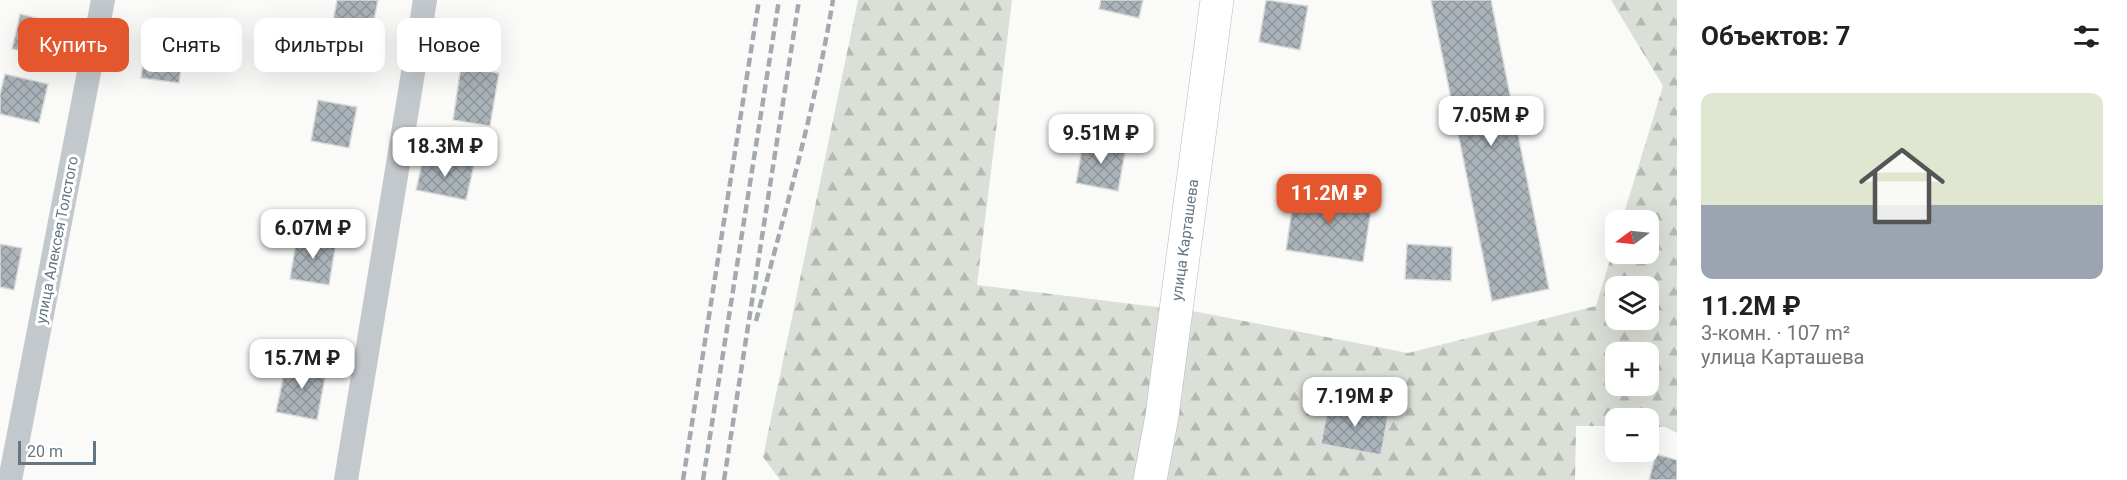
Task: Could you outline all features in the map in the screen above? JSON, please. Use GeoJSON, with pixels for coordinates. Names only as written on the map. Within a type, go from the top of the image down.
{"type":"FeatureCollection","features":[{"type":"Feature","properties":{"kind":"main road","name":"улица Карташева"},"geometry":{"type":"LineString","coordinates":[[1150,480],[1162,416],[1217,0]]}},
{"type":"Feature","properties":{"kind":"street","name":"улица Алексея Толстого"},"geometry":{"type":"LineString","coordinates":[[10,480],[103,0]]}},
{"type":"Feature","properties":{"kind":"street"},"geometry":{"type":"LineString","coordinates":[[346,480],[425,0]]}},
{"type":"Feature","properties":{"kind":"green space"},"geometry":{"type":"Polygon","coordinates":[[[858,0],[1012,0],[977,285],[1198,312],[1408,353],[1596,306],[1605,276],[1605,330],[1659,330],[1659,276],[1605,276],[1609,264],[1659,264],[1659,210],[1625,210],[1663,86],[1611,0],[1677,0],[1677,433],[1665,427],[1659,427],[1659,408],[1605,408],[1605,426],[1576,426],[1575,480],[780,480],[763,457],[858,0]]]}},
{"type":"Feature","properties":{"kind":"building"},"geometry":{"type":"Polygon","coordinates":[[[337,0],[378,0],[374,18],[334,18],[337,0]]]}},
{"type":"Feature","properties":{"kind":"building"},"geometry":{"type":"Polygon","coordinates":[[[1101,0],[1143,0],[1139,18],[1099,9],[1101,0]]]}},
{"type":"Feature","properties":{"kind":"building"},"geometry":{"type":"Polygon","coordinates":[[[1266,0],[1308,6],[1300,50],[1259,42],[1266,0]]]}},
{"type":"Feature","properties":{"kind":"building"},"geometry":{"type":"Polygon","coordinates":[[[1431,0],[1491,0],[1549,289],[1492,301],[1431,0]]]}},
{"type":"Feature","properties":{"kind":"building"},"geometry":{"type":"Polygon","coordinates":[[[20,14],[37,18],[19,18],[20,14]]]}},
{"type":"Feature","properties":{"kind":"building"},"geometry":{"type":"Polygon","coordinates":[[[18,23],[18,50],[12,49],[18,23]]]}},
{"type":"Feature","properties":{"kind":"building"},"geometry":{"type":"Polygon","coordinates":[[[142,72],[181,72],[179,83],[141,78],[142,72]]]}},
{"type":"Feature","properties":{"kind":"building"},"geometry":{"type":"Polygon","coordinates":[[[460,72],[499,73],[490,126],[453,120],[460,72]]]}},
{"type":"Feature","properties":{"kind":"building"},"geometry":{"type":"Polygon","coordinates":[[[5,74],[48,84],[39,123],[0,114],[0,94],[5,74]]]}},
{"type":"Feature","properties":{"kind":"building"},"geometry":{"type":"Polygon","coordinates":[[[318,100],[357,107],[349,148],[311,141],[318,100]]]}},
{"type":"Feature","properties":{"kind":"building"},"geometry":{"type":"Polygon","coordinates":[[[1084,139],[1126,147],[1118,191],[1076,183],[1084,139]]]}},
{"type":"Feature","properties":{"kind":"building"},"geometry":{"type":"Polygon","coordinates":[[[424,155],[474,165],[466,200],[416,190],[424,155]]]}},
{"type":"Feature","properties":{"kind":"building"},"geometry":{"type":"Polygon","coordinates":[[[1309,187],[1330,190],[1329,195],[1357,199],[1358,195],[1373,197],[1363,262],[1286,250],[1295,189],[1308,192],[1309,187]]]}},
{"type":"Feature","properties":{"kind":"building"},"geometry":{"type":"Polygon","coordinates":[[[297,236],[336,242],[329,285],[290,279],[297,236]]]}},
{"type":"Feature","properties":{"kind":"building"},"geometry":{"type":"Polygon","coordinates":[[[0,244],[22,248],[14,290],[0,287],[0,244]]]}},
{"type":"Feature","properties":{"kind":"building"},"geometry":{"type":"Polygon","coordinates":[[[1407,244],[1452,247],[1451,281],[1405,279],[1407,244]]]}},
{"type":"Feature","properties":{"kind":"building"},"geometry":{"type":"Polygon","coordinates":[[[287,359],[327,367],[317,420],[276,412],[287,359]]]}},
{"type":"Feature","properties":{"kind":"building"},"geometry":{"type":"Polygon","coordinates":[[[1329,400],[1389,411],[1381,455],[1321,444],[1329,400]]]}},
{"type":"Feature","properties":{"kind":"building"},"geometry":{"type":"Polygon","coordinates":[[[1659,455],[1677,460],[1677,480],[1649,480],[1654,462],[1659,462],[1659,455]]]}},
{"type":"Feature","properties":{"kind":"railway"},"geometry":{"type":"LineString","coordinates":[[683,480],[759,0]]}},
{"type":"Feature","properties":{"kind":"railway"},"geometry":{"type":"LineString","coordinates":[[703,480],[779,0]]}},
{"type":"Feature","properties":{"kind":"railway"},"geometry":{"type":"LineString","coordinates":[[724,480],[799,0]]}},
{"type":"Feature","properties":{"kind":"railway"},"geometry":{"type":"LineString","coordinates":[[756,321],[808,122],[833,0]]}}]}
